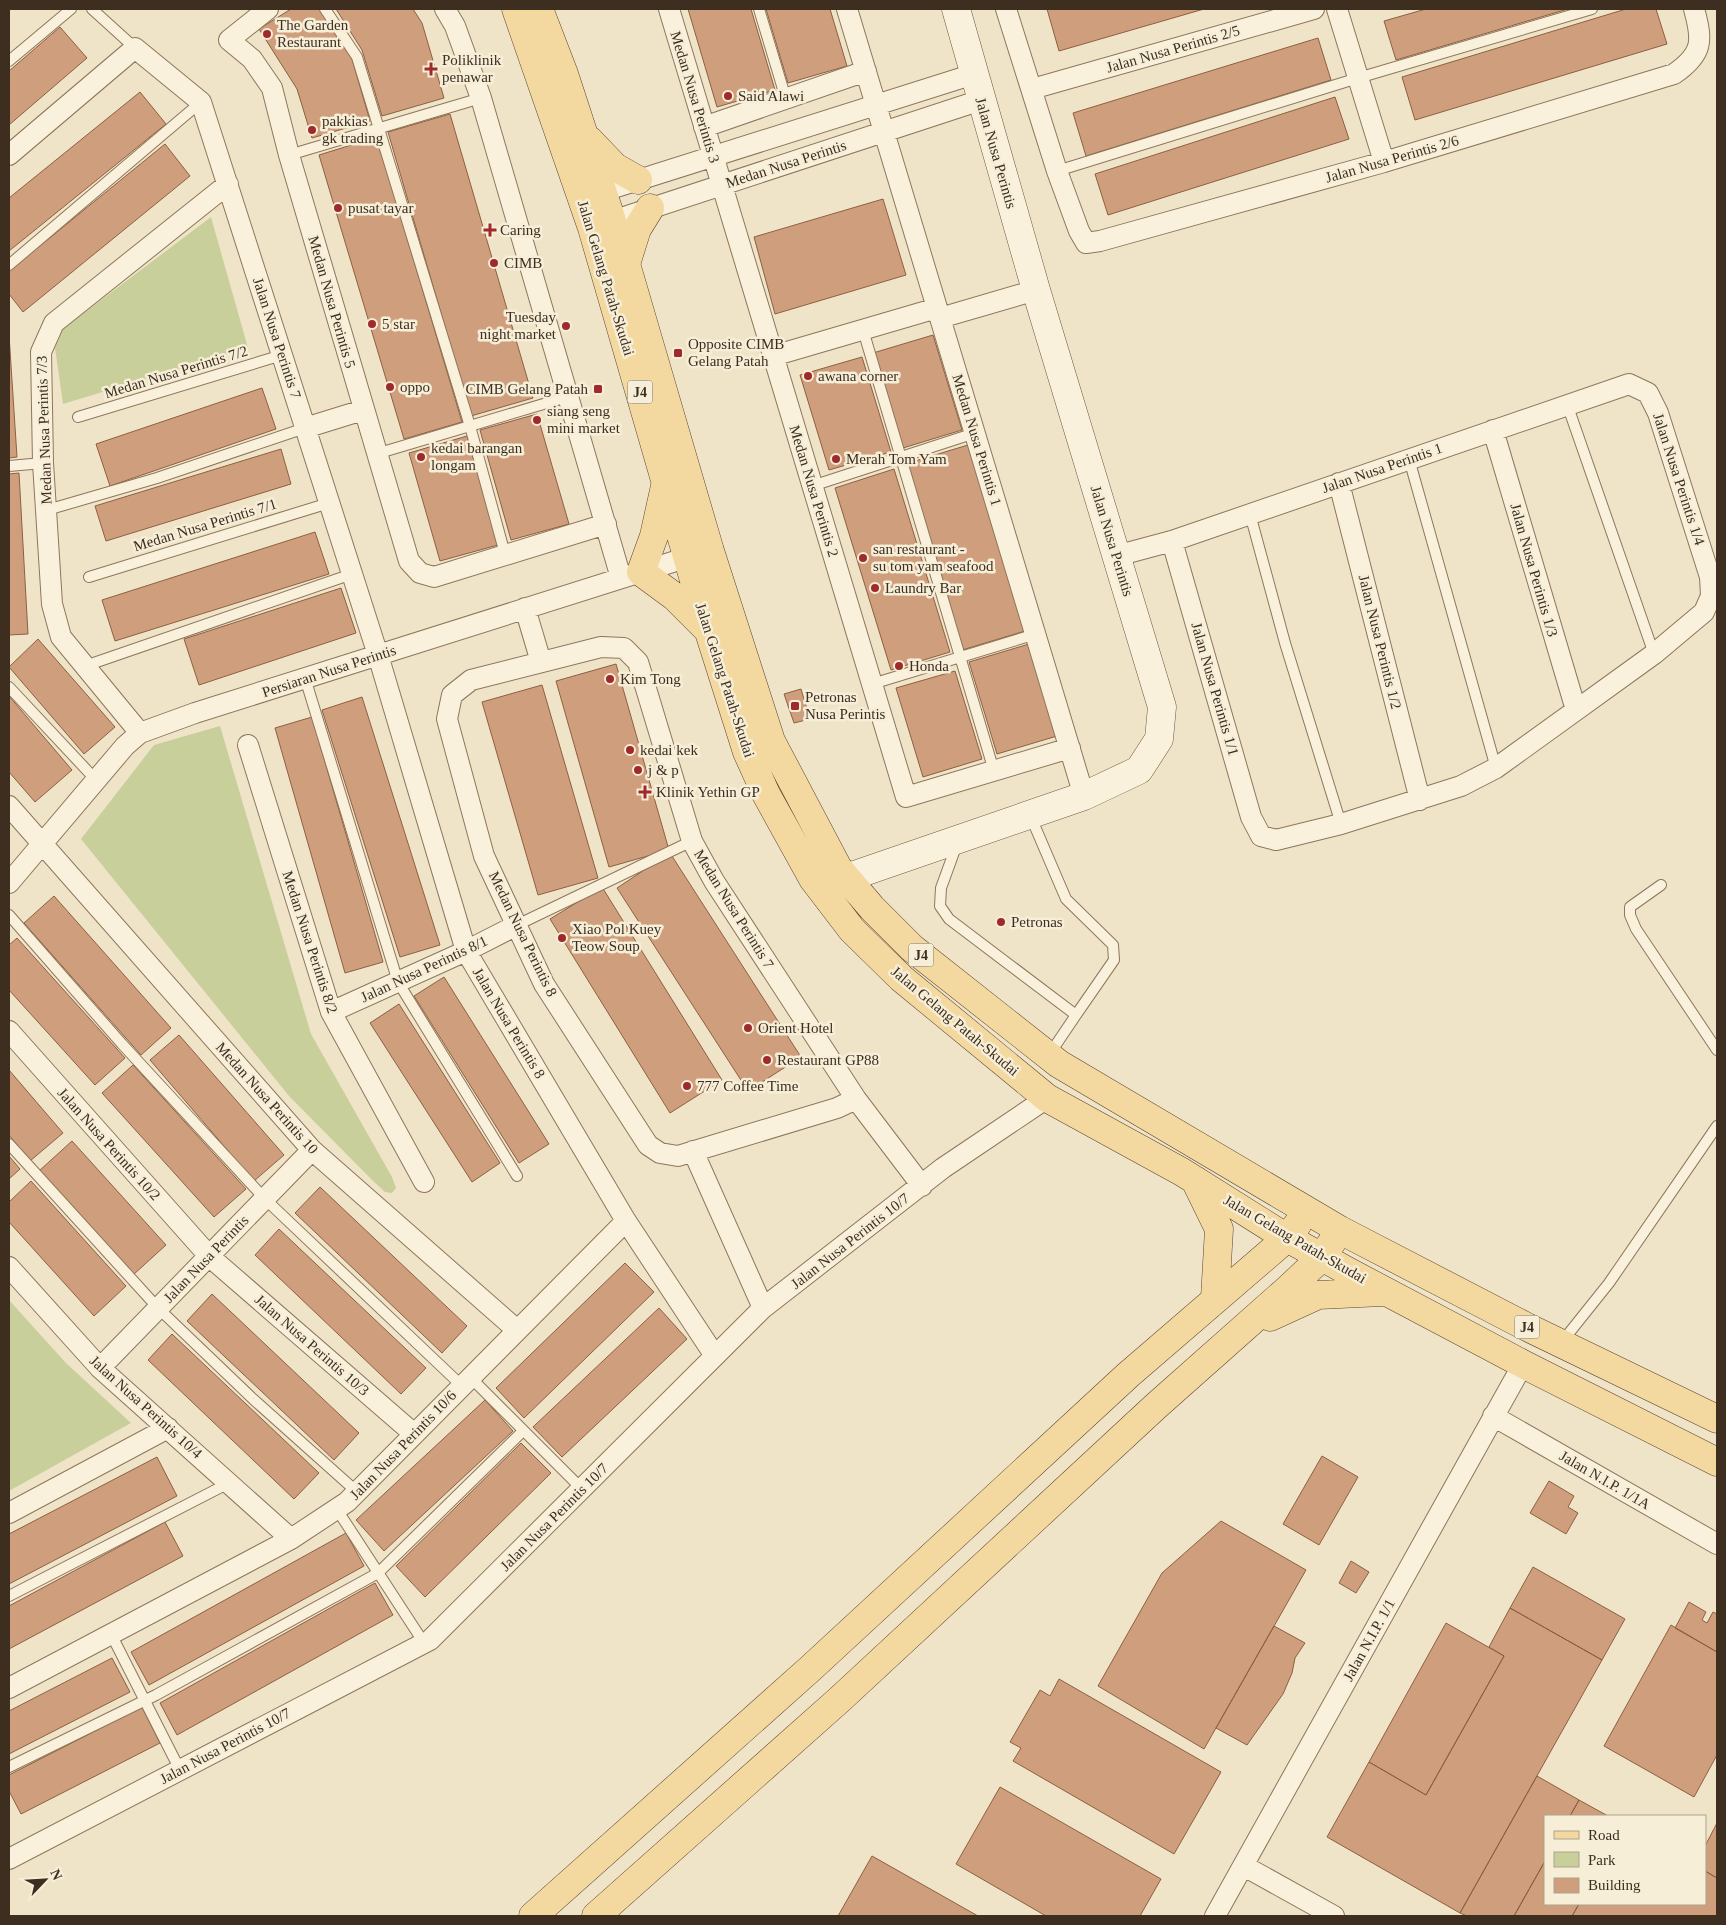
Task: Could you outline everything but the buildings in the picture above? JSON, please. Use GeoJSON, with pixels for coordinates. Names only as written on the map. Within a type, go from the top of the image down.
{"type":"FeatureCollection","features":[{"type":"Feature","properties":{"kind":"main road","name":"Jalan Gelang Patah-Skudai"},"geometry":{"type":"LineString","coordinates":[[516,9],[592,194],[602,224],[666,482],[699,554],[771,741],[796,792],[838,868],[846,878],[872,908],[912,948],[1048,1056],[1340,1230],[1560,1344],[1717,1419]]}},
{"type":"Feature","properties":{"kind":"main road","name":"Jalan Gelang Patah-Skudai"},"geometry":{"type":"LineString","coordinates":[[539,9],[584,133],[592,194]]}},
{"type":"Feature","properties":{"kind":"main road"},"geometry":{"type":"LineString","coordinates":[[584,133],[615,167],[638,180]]}},
{"type":"Feature","properties":{"kind":"main road"},"geometry":{"type":"LineString","coordinates":[[626,264],[638,229],[650,208]]}},
{"type":"Feature","properties":{"kind":"main road","name":"Jalan Gelang Patah-Skudai"},"geometry":{"type":"LineString","coordinates":[[602,224],[626,264],[699,554],[709,632],[746,752],[766,794],[813,879],[852,930],[901,978],[1047,1098],[1195,1180],[1287,1238],[1523,1364],[1717,1462]]}},
{"type":"Feature","properties":{"kind":"main road"},"geometry":{"type":"LineString","coordinates":[[666,482],[654,536],[631,575],[676,597],[709,632]]}},
{"type":"Feature","properties":{"kind":"main road"},"geometry":{"type":"LineString","coordinates":[[1195,1180],[1219,1228],[1215,1298]]}},
{"type":"Feature","properties":{"kind":"main road"},"geometry":{"type":"LineString","coordinates":[[533,1916],[810,1668],[1128,1375],[1215,1298],[1287,1238],[1306,1211]]}},
{"type":"Feature","properties":{"kind":"main road"},"geometry":{"type":"LineString","coordinates":[[596,1916],[839,1700],[1156,1406],[1244,1329],[1323,1256],[1340,1230]]}},
{"type":"Feature","properties":{"kind":"main road"},"geometry":{"type":"LineString","coordinates":[[1244,1329],[1318,1295],[1346,1292],[1387,1292]]}},
{"type":"Feature","properties":{"kind":"street","name":"Medan Nusa Perintis 5"},"geometry":{"type":"LineString","coordinates":[[268,9],[229,40],[252,59],[272,88],[289,155],[409,561],[420,573],[434,577],[505,554]]}},
{"type":"Feature","properties":{"kind":"street"},"geometry":{"type":"LineString","coordinates":[[445,9],[455,26],[481,98],[567,397],[606,524],[631,575]]}},
{"type":"Feature","properties":{"kind":"street","name":"Medan Nusa Perintis 3"},"geometry":{"type":"LineString","coordinates":[[669,9],[722,185]]}},
{"type":"Feature","properties":{"kind":"street","name":"Medan Nusa Perintis 1"},"geometry":{"type":"LineString","coordinates":[[847,9],[1070,748]]}},
{"type":"Feature","properties":{"kind":"street","name":"Jalan Nusa Perintis"},"geometry":{"type":"LineString","coordinates":[[846,878],[1084,796],[1139,770],[1159,738],[1162,708],[1036,290],[956,9]]}},
{"type":"Feature","properties":{"kind":"street"},"geometry":{"type":"LineString","coordinates":[[1006,9],[1056,171]]}},
{"type":"Feature","properties":{"kind":"street","name":"Jalan Nusa Perintis 2/5"},"geometry":{"type":"LineString","coordinates":[[1032,89],[1314,9]]}},
{"type":"Feature","properties":{"kind":"street"},"geometry":{"type":"LineString","coordinates":[[1338,9],[1384,162]]}},
{"type":"Feature","properties":{"kind":"street","name":"Jalan Nusa Perintis 2/6"},"geometry":{"type":"LineString","coordinates":[[1056,171],[1078,231],[1086,243],[1100,241],[1384,162],[1674,74],[1693,61],[1700,33],[1694,9]]}},
{"type":"Feature","properties":{"kind":"street"},"geometry":{"type":"LineString","coordinates":[[9,155],[135,48],[201,102]]}},
{"type":"Feature","properties":{"kind":"street"},"geometry":{"type":"LineString","coordinates":[[704,127],[866,71]]}},
{"type":"Feature","properties":{"kind":"street"},"geometry":{"type":"LineString","coordinates":[[592,194],[876,105],[977,87]]}},
{"type":"Feature","properties":{"kind":"street","name":"Medan Nusa Perintis"},"geometry":{"type":"LineString","coordinates":[[602,224],[884,132],[977,87]]}},
{"type":"Feature","properties":{"kind":"street","name":"Jalan Nusa Perintis 7"},"geometry":{"type":"LineString","coordinates":[[201,102],[378,655]]}},
{"type":"Feature","properties":{"kind":"street","name":"Medan Nusa Perintis 7/3"},"geometry":{"type":"LineString","coordinates":[[140,733],[61,637],[52,604],[47,510],[42,463],[41,352],[54,323],[228,184]]}},
{"type":"Feature","properties":{"kind":"street","name":"Medan Nusa Perintis 2"},"geometry":{"type":"LineString","coordinates":[[722,185],[906,797],[994,771]]}},
{"type":"Feature","properties":{"kind":"street"},"geometry":{"type":"LineString","coordinates":[[773,356],[863,330],[1036,290]]}},
{"type":"Feature","properties":{"kind":"street","name":"Jalan Nusa Perintis 1"},"geometry":{"type":"LineString","coordinates":[[1116,556],[1172,541],[1629,384],[1648,393]]}},
{"type":"Feature","properties":{"kind":"street","name":"Jalan Nusa Perintis 1/4"},"geometry":{"type":"LineString","coordinates":[[1648,393],[1658,413],[1710,576],[1711,596],[1704,612],[1654,654]]}},
{"type":"Feature","properties":{"kind":"street"},"geometry":{"type":"LineString","coordinates":[[305,428],[363,410]]}},
{"type":"Feature","properties":{"kind":"street","name":"Jalan Nusa Perintis 1/3"},"geometry":{"type":"LineString","coordinates":[[1493,430],[1576,710]]}},
{"type":"Feature","properties":{"kind":"street","name":"Jalan Nusa Perintis 1/2"},"geometry":{"type":"LineString","coordinates":[[1339,483],[1420,800]]}},
{"type":"Feature","properties":{"kind":"street"},"geometry":{"type":"LineString","coordinates":[[505,554],[606,524]]}},
{"type":"Feature","properties":{"kind":"street","name":"Jalan Nusa Perintis 1/1"},"geometry":{"type":"LineString","coordinates":[[1172,541],[1252,817],[1261,836],[1276,840],[1341,824]]}},
{"type":"Feature","properties":{"kind":"street","name":"Persiaran Nusa Perintis"},"geometry":{"type":"LineString","coordinates":[[9,883],[96,780],[140,733],[305,678],[699,554]]}},
{"type":"Feature","properties":{"kind":"street"},"geometry":{"type":"LineString","coordinates":[[525,608],[541,662]]}},
{"type":"Feature","properties":{"kind":"street","name":"Medan Nusa Perintis 7"},"geometry":{"type":"LineString","coordinates":[[541,662],[601,647],[624,648],[638,662],[692,841],[714,881],[856,1099]]}},
{"type":"Feature","properties":{"kind":"street"},"geometry":{"type":"LineString","coordinates":[[1341,824],[1460,786],[1496,768],[1654,654]]}},
{"type":"Feature","properties":{"kind":"street","name":"Jalan Nusa Perintis 8"},"geometry":{"type":"LineString","coordinates":[[378,655],[466,952],[626,1221],[715,1356]]}},
{"type":"Feature","properties":{"kind":"street","name":"Medan Nusa Perintis 8"},"geometry":{"type":"LineString","coordinates":[[541,662],[471,680],[452,695],[447,720],[484,856],[544,984],[648,1145],[660,1153],[685,1154]]}},
{"type":"Feature","properties":{"kind":"street","name":"Medan Nusa Perintis 8/2"},"geometry":{"type":"LineString","coordinates":[[248,745],[331,1012],[424,1182]]}},
{"type":"Feature","properties":{"kind":"street"},"geometry":{"type":"LineString","coordinates":[[994,771],[1070,748],[1084,796]]}},
{"type":"Feature","properties":{"kind":"street","name":"Medan Nusa Perintis 10"},"geometry":{"type":"LineString","coordinates":[[9,806],[312,1150],[516,1330]]}},
{"type":"Feature","properties":{"kind":"street","name":"Jalan Nusa Perintis 8/1"},"geometry":{"type":"LineString","coordinates":[[331,1012],[466,952],[517,925]]}},
{"type":"Feature","properties":{"kind":"street","name":"Jalan Nusa Perintis 10/2"},"geometry":{"type":"LineString","coordinates":[[9,1031],[210,1256]]}},
{"type":"Feature","properties":{"kind":"street","name":"Jalan Nusa Perintis 10/7"},"geometry":{"type":"LineString","coordinates":[[9,1860],[430,1640],[763,1308],[943,1168],[1047,1098]]}},
{"type":"Feature","properties":{"kind":"street"},"geometry":{"type":"LineString","coordinates":[[763,1308],[685,1154],[837,1108],[856,1099],[922,1186]]}},
{"type":"Feature","properties":{"kind":"street","name":"Jalan Nusa Perintis"},"geometry":{"type":"LineString","coordinates":[[100,1368],[312,1150]]}},
{"type":"Feature","properties":{"kind":"street","name":"Jalan Nusa Perintis 10/6"},"geometry":{"type":"LineString","coordinates":[[9,1688],[291,1539],[347,1502],[413,1433],[626,1221]]}},
{"type":"Feature","properties":{"kind":"street","name":"Jalan Nusa Perintis 10/3"},"geometry":{"type":"LineString","coordinates":[[210,1256],[413,1433]]}},
{"type":"Feature","properties":{"kind":"street","name":"Jalan Nusa Perintis 10/4"},"geometry":{"type":"LineString","coordinates":[[9,1267],[100,1368],[291,1539]]}},
{"type":"Feature","properties":{"kind":"street","name":"Jalan N.I.P. 1/1"},"geometry":{"type":"LineString","coordinates":[[1215,1916],[1523,1364]]}},
{"type":"Feature","properties":{"kind":"street","name":"Jalan N.I.P. 1/1A"},"geometry":{"type":"LineString","coordinates":[[1493,1416],[1717,1544]]}},
{"type":"Feature","properties":{"kind":"street"},"geometry":{"type":"LineString","coordinates":[[9,1513],[168,1428]]}},
{"type":"Feature","properties":{"kind":"street"},"geometry":{"type":"LineString","coordinates":[[1244,1866],[1334,1916]]}},
{"type":"Feature","properties":{"kind":"lane"},"geometry":{"type":"LineString","coordinates":[[9,60],[71,9]]}},
{"type":"Feature","properties":{"kind":"lane"},"geometry":{"type":"LineString","coordinates":[[92,9],[135,48]]}},
{"type":"Feature","properties":{"kind":"lane"},"geometry":{"type":"LineString","coordinates":[[325,9],[357,57],[470,426],[505,554]]}},
{"type":"Feature","properties":{"kind":"lane"},"geometry":{"type":"LineString","coordinates":[[759,9],[786,99]]}},
{"type":"Feature","properties":{"kind":"lane"},"geometry":{"type":"LineString","coordinates":[[1056,171],[1358,78],[1592,9]]}},
{"type":"Feature","properties":{"kind":"lane"},"geometry":{"type":"LineString","coordinates":[[289,155],[481,98]]}},
{"type":"Feature","properties":{"kind":"lane"},"geometry":{"type":"LineString","coordinates":[[9,265],[201,102]]}},
{"type":"Feature","properties":{"kind":"lane"},"geometry":{"type":"LineString","coordinates":[[863,330],[994,771]]}},
{"type":"Feature","properties":{"kind":"lane","name":"Medan Nusa Perintis 7/2"},"geometry":{"type":"LineString","coordinates":[[78,418],[282,355]]}},
{"type":"Feature","properties":{"kind":"lane"},"geometry":{"type":"LineString","coordinates":[[376,454],[567,397]]}},
{"type":"Feature","properties":{"kind":"lane"},"geometry":{"type":"LineString","coordinates":[[1567,404],[1654,654]]}},
{"type":"Feature","properties":{"kind":"lane"},"geometry":{"type":"LineString","coordinates":[[47,510],[157,478],[305,428]]}},
{"type":"Feature","properties":{"kind":"lane"},"geometry":{"type":"LineString","coordinates":[[812,486],[975,433]]}},
{"type":"Feature","properties":{"kind":"lane"},"geometry":{"type":"LineString","coordinates":[[1409,459],[1496,768]]}},
{"type":"Feature","properties":{"kind":"lane"},"geometry":{"type":"LineString","coordinates":[[9,466],[42,463]]}},
{"type":"Feature","properties":{"kind":"lane","name":"Medan Nusa Perintis 7/1"},"geometry":{"type":"LineString","coordinates":[[89,577],[329,503]]}},
{"type":"Feature","properties":{"kind":"lane"},"geometry":{"type":"LineString","coordinates":[[1250,514],[1284,643],[1341,824]]}},
{"type":"Feature","properties":{"kind":"lane"},"geometry":{"type":"LineString","coordinates":[[85,666],[352,574]]}},
{"type":"Feature","properties":{"kind":"lane"},"geometry":{"type":"LineString","coordinates":[[872,684],[1036,634]]}},
{"type":"Feature","properties":{"kind":"lane"},"geometry":{"type":"LineString","coordinates":[[305,678],[398,982],[517,1176]]}},
{"type":"Feature","properties":{"kind":"lane"},"geometry":{"type":"LineString","coordinates":[[9,687],[96,780]]}},
{"type":"Feature","properties":{"kind":"lane"},"geometry":{"type":"LineString","coordinates":[[1030,814],[1066,899],[1113,945],[1114,960],[1048,1056]]}},
{"type":"Feature","properties":{"kind":"lane"},"geometry":{"type":"LineString","coordinates":[[960,839],[942,888],[940,906],[949,919],[1076,1015]]}},
{"type":"Feature","properties":{"kind":"lane"},"geometry":{"type":"LineString","coordinates":[[517,925],[692,841]]}},
{"type":"Feature","properties":{"kind":"lane"},"geometry":{"type":"LineString","coordinates":[[1661,885],[1630,907],[1630,915],[1636,929],[1717,1050]]}},
{"type":"Feature","properties":{"kind":"lane"},"geometry":{"type":"LineString","coordinates":[[9,914],[122,1044],[265,1199],[523,1431],[582,1489]]}},
{"type":"Feature","properties":{"kind":"lane"},"geometry":{"type":"LineString","coordinates":[[1560,1344],[1609,1283],[1716,1132]]}},
{"type":"Feature","properties":{"kind":"lane"},"geometry":{"type":"LineString","coordinates":[[9,1144],[158,1308],[356,1491]]}},
{"type":"Feature","properties":{"kind":"lane"},"geometry":{"type":"LineString","coordinates":[[9,1768],[144,1700],[378,1573],[523,1431]]}},
{"type":"Feature","properties":{"kind":"lane"},"geometry":{"type":"LineString","coordinates":[[9,1596],[229,1483]]}},
{"type":"Feature","properties":{"kind":"lane"},"geometry":{"type":"LineString","coordinates":[[336,1508],[424,1643]]}},
{"type":"Feature","properties":{"kind":"lane"},"geometry":{"type":"LineString","coordinates":[[111,1634],[180,1770]]}},
{"type":"Feature","properties":{"kind":"green space"},"geometry":{"type":"Polygon","coordinates":[[[211,217],[248,348],[63,404],[55,348],[64,328],[211,217]]]}},
{"type":"Feature","properties":{"kind":"green space"},"geometry":{"type":"Polygon","coordinates":[[[220,726],[311,1034],[392,1177],[396,1188],[392,1193],[385,1192],[372,1180],[289,1096],[81,839],[154,745],[220,726]]]}},
{"type":"Feature","properties":{"kind":"green space"},"geometry":{"type":"Polygon","coordinates":[[[9,1300],[66,1363],[131,1423],[9,1491],[9,1300]]]}},
{"type":"Feature","properties":{"kind":"place","name":"The Garden Restaurant"},"geometry":{"type":"Point","coordinates":[267,34]}},
{"type":"Feature","properties":{"kind":"place","name":"Poliklinik penawar"},"geometry":{"type":"Point","coordinates":[431,69]}},
{"type":"Feature","properties":{"kind":"place","name":"Said Alawi"},"geometry":{"type":"Point","coordinates":[728,96]}},
{"type":"Feature","properties":{"kind":"place","name":"pakkias gk trading"},"geometry":{"type":"Point","coordinates":[312,130]}},
{"type":"Feature","properties":{"kind":"place","name":"pusat tayar"},"geometry":{"type":"Point","coordinates":[338,208]}},
{"type":"Feature","properties":{"kind":"place","name":"Caring"},"geometry":{"type":"Point","coordinates":[490,230]}},
{"type":"Feature","properties":{"kind":"place","name":"CIMB"},"geometry":{"type":"Point","coordinates":[494,263]}},
{"type":"Feature","properties":{"kind":"place","name":"5 star"},"geometry":{"type":"Point","coordinates":[372,324]}},
{"type":"Feature","properties":{"kind":"place","name":"Tuesday night market"},"geometry":{"type":"Point","coordinates":[566,326]}},
{"type":"Feature","properties":{"kind":"place","name":"Opposite CIMB Gelang Patah"},"geometry":{"type":"Point","coordinates":[678,353]}},
{"type":"Feature","properties":{"kind":"place","name":"awana corner"},"geometry":{"type":"Point","coordinates":[808,376]}},
{"type":"Feature","properties":{"kind":"place","name":"oppo"},"geometry":{"type":"Point","coordinates":[390,387]}},
{"type":"Feature","properties":{"kind":"place","name":"CIMB Gelang Patah"},"geometry":{"type":"Point","coordinates":[598,389]}},
{"type":"Feature","properties":{"kind":"place","name":"siang seng mini market"},"geometry":{"type":"Point","coordinates":[537,420]}},
{"type":"Feature","properties":{"kind":"place","name":"kedai barangan longam"},"geometry":{"type":"Point","coordinates":[421,457]}},
{"type":"Feature","properties":{"kind":"place","name":"Merah Tom Yam"},"geometry":{"type":"Point","coordinates":[836,459]}},
{"type":"Feature","properties":{"kind":"place","name":"san restaurant - su tom yam seafood"},"geometry":{"type":"Point","coordinates":[863,558]}},
{"type":"Feature","properties":{"kind":"place","name":"Laundry Bar"},"geometry":{"type":"Point","coordinates":[875,588]}},
{"type":"Feature","properties":{"kind":"place","name":"Honda"},"geometry":{"type":"Point","coordinates":[899,666]}},
{"type":"Feature","properties":{"kind":"place","name":"Kim Tong"},"geometry":{"type":"Point","coordinates":[610,679]}},
{"type":"Feature","properties":{"kind":"place","name":"Petronas Nusa Perintis"},"geometry":{"type":"Point","coordinates":[795,706]}},
{"type":"Feature","properties":{"kind":"place","name":"kedai kek"},"geometry":{"type":"Point","coordinates":[630,750]}},
{"type":"Feature","properties":{"kind":"place","name":"j & p"},"geometry":{"type":"Point","coordinates":[638,770]}},
{"type":"Feature","properties":{"kind":"place","name":"Klinik Yethin GP"},"geometry":{"type":"Point","coordinates":[645,792]}},
{"type":"Feature","properties":{"kind":"place","name":"Petronas"},"geometry":{"type":"Point","coordinates":[1001,922]}},
{"type":"Feature","properties":{"kind":"place","name":"Xiao Pol Kuey Teow Soup"},"geometry":{"type":"Point","coordinates":[562,938]}},
{"type":"Feature","properties":{"kind":"place","name":"Orient Hotel"},"geometry":{"type":"Point","coordinates":[748,1028]}},
{"type":"Feature","properties":{"kind":"place","name":"Restaurant GP88"},"geometry":{"type":"Point","coordinates":[767,1060]}},
{"type":"Feature","properties":{"kind":"place","name":"777 Coffee Time"},"geometry":{"type":"Point","coordinates":[687,1086]}}]}
